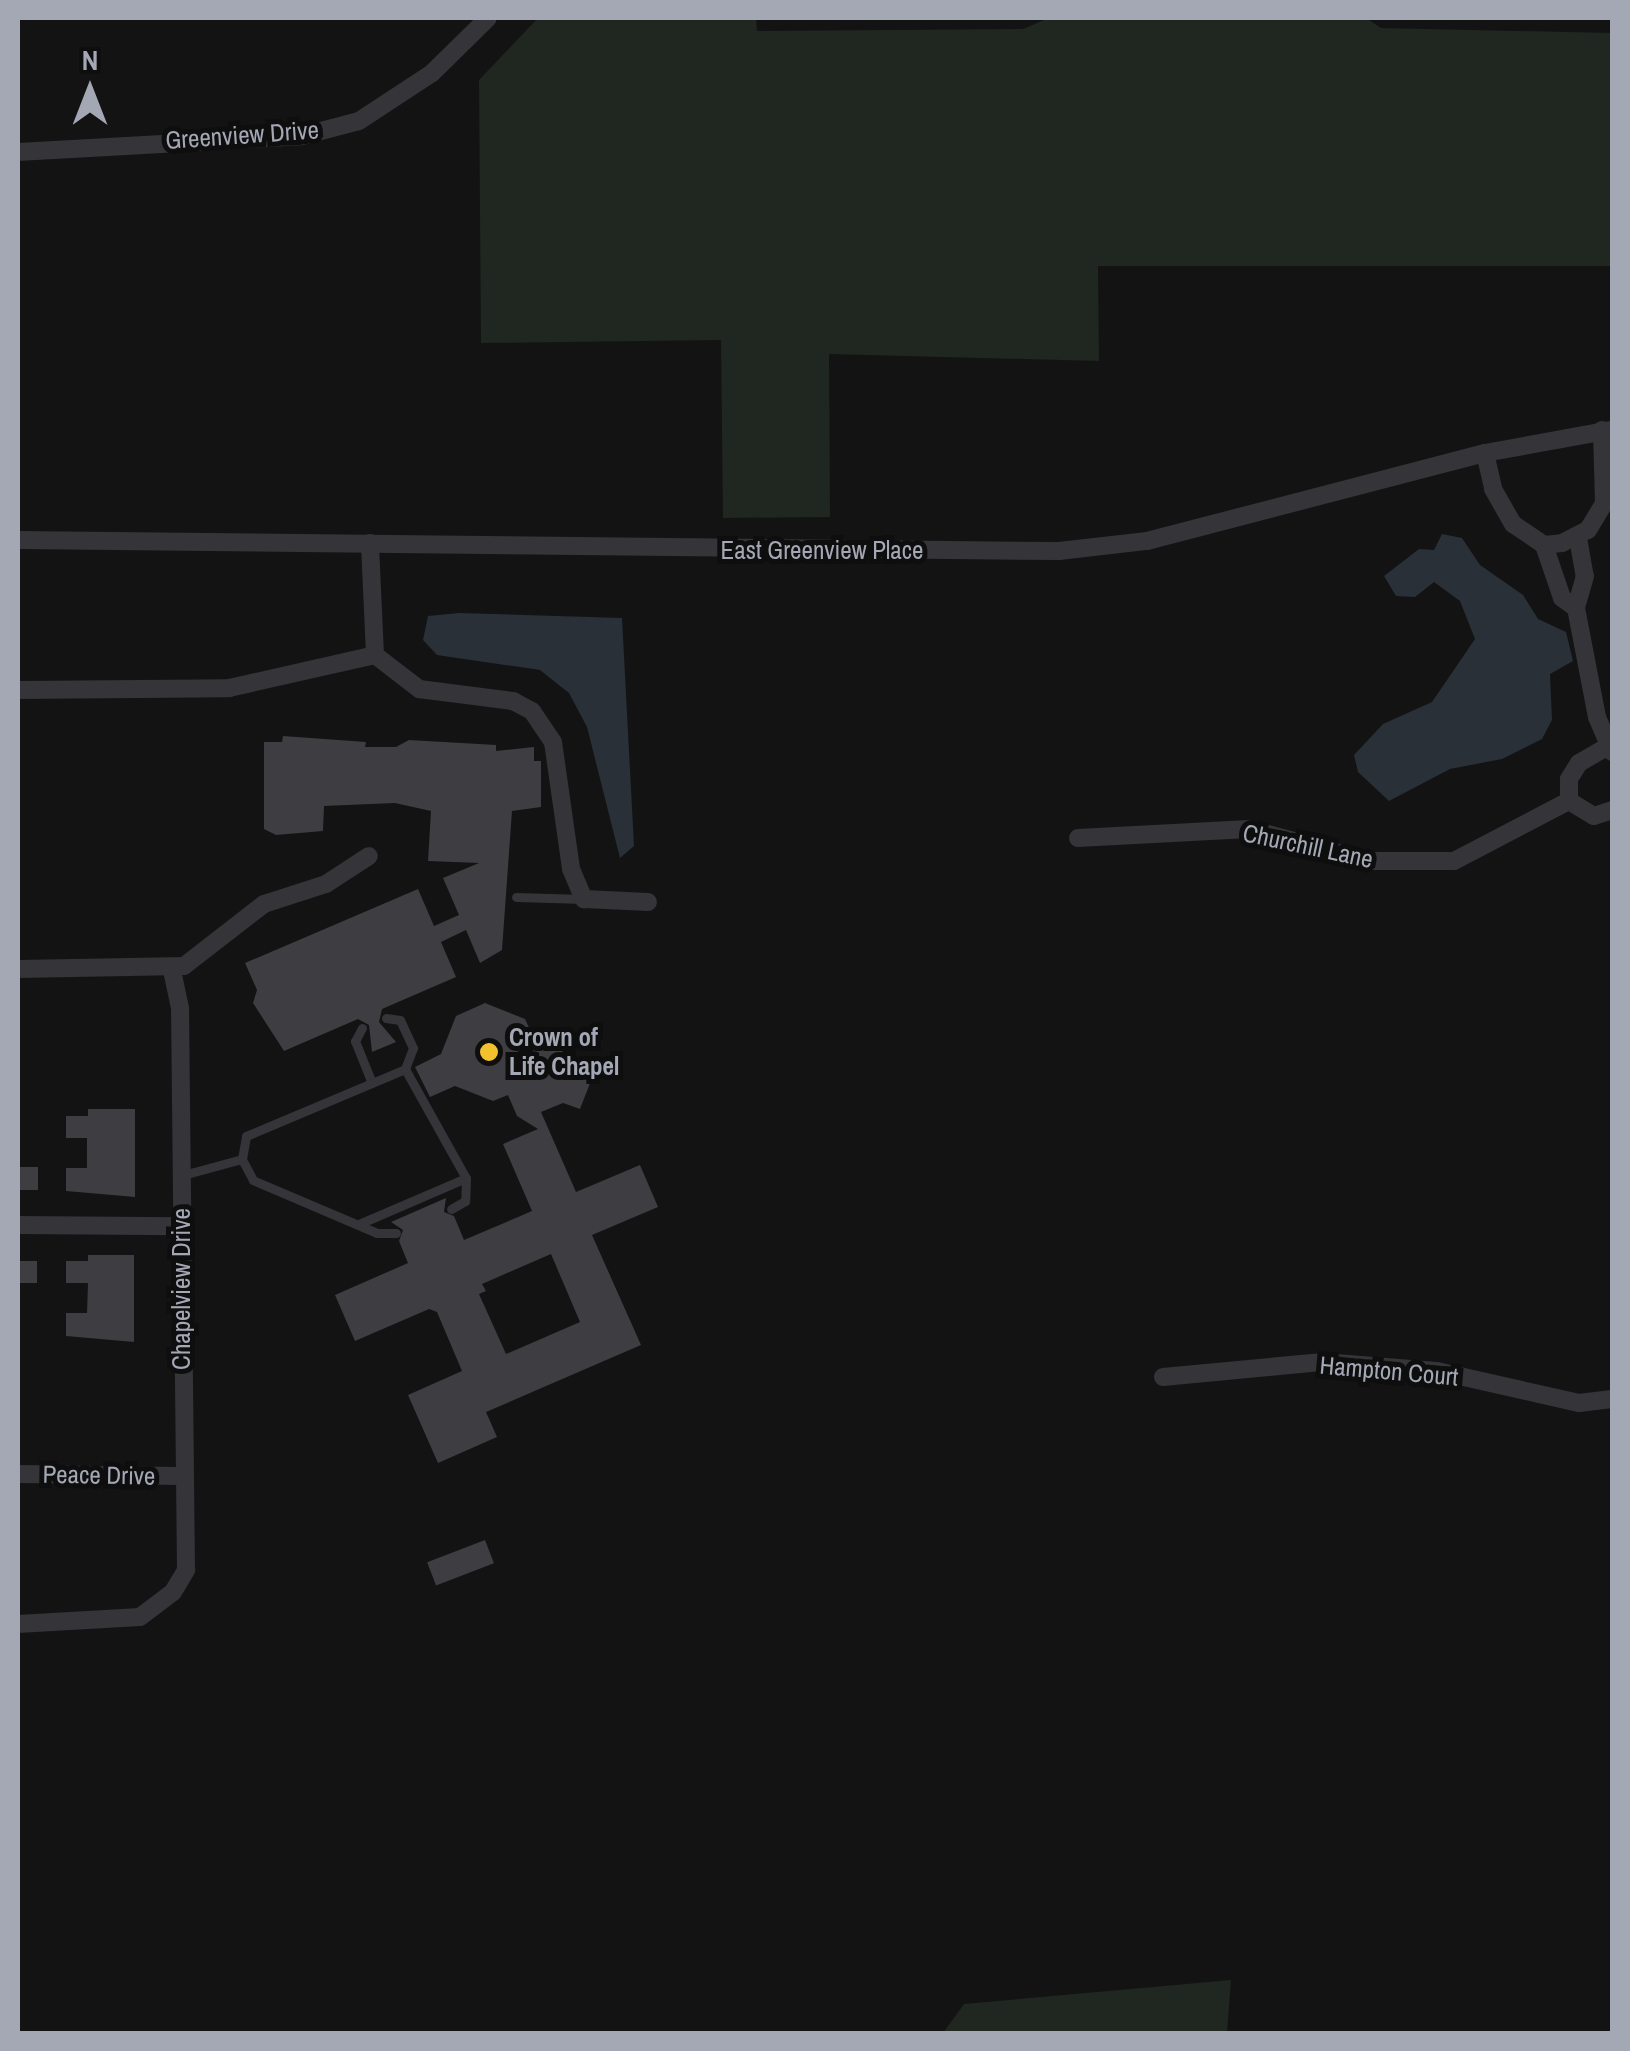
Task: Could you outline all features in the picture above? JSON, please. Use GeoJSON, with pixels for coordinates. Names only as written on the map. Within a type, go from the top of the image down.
{"type":"FeatureCollection","features":[{"type":"Feature","properties":{"kind":"street","name":"Greenview Drive"},"geometry":{"type":"LineString","coordinates":[[18,152],[302,136],[359,121],[432,74],[488,18]]}},
{"type":"Feature","properties":{"kind":"street","name":"East Greenview Place"},"geometry":{"type":"LineString","coordinates":[[18,540],[1059,551],[1147,541],[1485,453],[1607,430]]}},
{"type":"Feature","properties":{"kind":"street"},"geometry":{"type":"LineString","coordinates":[[1544,545],[1578,538],[1604,504],[1607,430]]}},
{"type":"Feature","properties":{"kind":"street"},"geometry":{"type":"LineString","coordinates":[[1485,453],[1493,488],[1513,524],[1544,545],[1562,598],[1576,608],[1611,749],[1579,762],[1570,779],[1569,801],[1594,816],[1612,810]]}},
{"type":"Feature","properties":{"kind":"street"},"geometry":{"type":"LineString","coordinates":[[1576,608],[1585,591],[1578,538]]}},
{"type":"Feature","properties":{"kind":"street"},"geometry":{"type":"LineString","coordinates":[[370,543],[375,655],[419,689],[513,702],[540,718],[553,742],[571,869],[584,899],[648,902]]}},
{"type":"Feature","properties":{"kind":"street"},"geometry":{"type":"LineString","coordinates":[[18,690],[230,688],[375,655]]}},
{"type":"Feature","properties":{"kind":"street","name":"Churchill Lane"},"geometry":{"type":"LineString","coordinates":[[1078,838],[1249,829],[1369,860],[1411,865],[1454,860],[1569,801]]}},
{"type":"Feature","properties":{"kind":"street"},"geometry":{"type":"LineString","coordinates":[[18,969],[172,969],[195,960],[264,904],[326,884],[369,856]]}},
{"type":"Feature","properties":{"kind":"street","name":"Chapelview Drive"},"geometry":{"type":"LineString","coordinates":[[18,1624],[127,1621],[164,1601],[181,1582],[188,1554],[181,1476],[180,1008],[172,969]]}},
{"type":"Feature","properties":{"kind":"street"},"geometry":{"type":"LineString","coordinates":[[18,1225],[181,1226]]}},
{"type":"Feature","properties":{"kind":"street","name":"Hampton Court"},"geometry":{"type":"LineString","coordinates":[[1164,1377],[1323,1362],[1437,1371],[1579,1403],[1612,1400]]}},
{"type":"Feature","properties":{"kind":"street","name":"Peace Drive"},"geometry":{"type":"LineString","coordinates":[[18,1474],[181,1476]]}},
{"type":"Feature","properties":{"kind":"lane"},"geometry":{"type":"LineString","coordinates":[[516,897],[584,899]]}},
{"type":"Feature","properties":{"kind":"lane"},"geometry":{"type":"LineString","coordinates":[[386,1018],[400,1020],[414,1048],[405,1069],[246,1136],[242,1159],[257,1182],[358,1225],[396,1233]]}},
{"type":"Feature","properties":{"kind":"lane"},"geometry":{"type":"LineString","coordinates":[[362,1028],[355,1042],[372,1083]]}},
{"type":"Feature","properties":{"kind":"lane"},"geometry":{"type":"LineString","coordinates":[[405,1069],[466,1178],[468,1195],[451,1210]]}},
{"type":"Feature","properties":{"kind":"lane"},"geometry":{"type":"LineString","coordinates":[[180,1175],[242,1159]]}},
{"type":"Feature","properties":{"kind":"lane"},"geometry":{"type":"LineString","coordinates":[[358,1225],[466,1178]]}},
{"type":"Feature","properties":{"kind":"shaded area"},"geometry":{"type":"Polygon","coordinates":[[[538,18],[756,18],[757,31],[1023,29],[1049,18],[1366,18],[1381,28],[1612,33],[1612,266],[1098,266],[1099,361],[829,354],[830,517],[723,518],[721,340],[481,343],[479,80],[538,18]]]}},
{"type":"Feature","properties":{"kind":"shaded area"},"geometry":{"type":"Polygon","coordinates":[[[1442,534],[1462,538],[1480,565],[1523,595],[1538,619],[1566,632],[1573,661],[1550,674],[1552,720],[1542,739],[1502,759],[1450,769],[1389,801],[1358,772],[1354,755],[1383,724],[1432,702],[1475,639],[1460,601],[1434,582],[1415,597],[1396,596],[1384,576],[1419,549],[1434,550],[1442,534]]]}},
{"type":"Feature","properties":{"kind":"shaded area"},"geometry":{"type":"Polygon","coordinates":[[[459,613],[622,618],[634,846],[620,858],[587,727],[569,693],[540,670],[437,655],[423,640],[428,616],[459,613]]]}},
{"type":"Feature","properties":{"kind":"shaded area"},"geometry":{"type":"Polygon","coordinates":[[[1231,1980],[1227,2033],[943,2033],[964,2004],[1231,1980]]]}},
{"type":"Feature","properties":{"kind":"building"},"geometry":{"type":"Polygon","coordinates":[[[283,736],[366,742],[365,747],[396,747],[409,740],[496,745],[496,751],[534,747],[534,761],[541,761],[541,807],[512,811],[502,950],[480,963],[466,930],[441,942],[456,977],[382,1009],[379,1022],[396,1042],[372,1052],[369,1025],[358,1019],[284,1051],[253,1003],[257,990],[245,963],[418,889],[434,926],[459,915],[443,878],[479,863],[428,861],[431,811],[395,803],[324,806],[323,831],[276,835],[264,829],[264,742],[282,742],[283,736]]]}},
{"type":"Feature","properties":{"kind":"building"},"geometry":{"type":"Polygon","coordinates":[[[485,1003],[525,1019],[537,1045],[564,1033],[578,1066],[594,1073],[580,1109],[563,1103],[541,1112],[576,1192],[640,1165],[658,1207],[592,1235],[641,1345],[486,1412],[497,1437],[438,1463],[408,1395],[462,1371],[437,1312],[429,1309],[355,1341],[335,1295],[408,1263],[399,1241],[403,1230],[391,1222],[446,1198],[444,1212],[454,1216],[464,1240],[532,1211],[503,1144],[538,1129],[517,1116],[508,1095],[493,1101],[455,1086],[430,1097],[415,1067],[441,1054],[456,1016],[485,1003]],[[551,1254],[482,1284],[486,1291],[479,1294],[506,1354],[580,1322],[551,1254]]]}},
{"type":"Feature","properties":{"kind":"building"},"geometry":{"type":"Polygon","coordinates":[[[88,1109],[135,1109],[135,1197],[66,1191],[66,1168],[87,1168],[87,1138],[66,1138],[66,1116],[88,1116],[88,1109]]]}},
{"type":"Feature","properties":{"kind":"building"},"geometry":{"type":"Polygon","coordinates":[[[18,1167],[38,1167],[38,1190],[18,1190],[18,1167]]]}},
{"type":"Feature","properties":{"kind":"building"},"geometry":{"type":"Polygon","coordinates":[[[88,1255],[134,1255],[134,1342],[66,1336],[66,1313],[87,1313],[88,1283],[66,1283],[66,1261],[88,1261],[88,1255]]]}},
{"type":"Feature","properties":{"kind":"building"},"geometry":{"type":"Polygon","coordinates":[[[18,1261],[37,1261],[37,1283],[18,1283],[18,1261]]]}},
{"type":"Feature","properties":{"kind":"building"},"geometry":{"type":"Polygon","coordinates":[[[485,1540],[494,1563],[436,1586],[427,1562],[485,1540]]]}},
{"type":"Feature","properties":{"kind":"place","name":"Crown of Life Chapel"},"geometry":{"type":"Point","coordinates":[489,1052]}}]}
